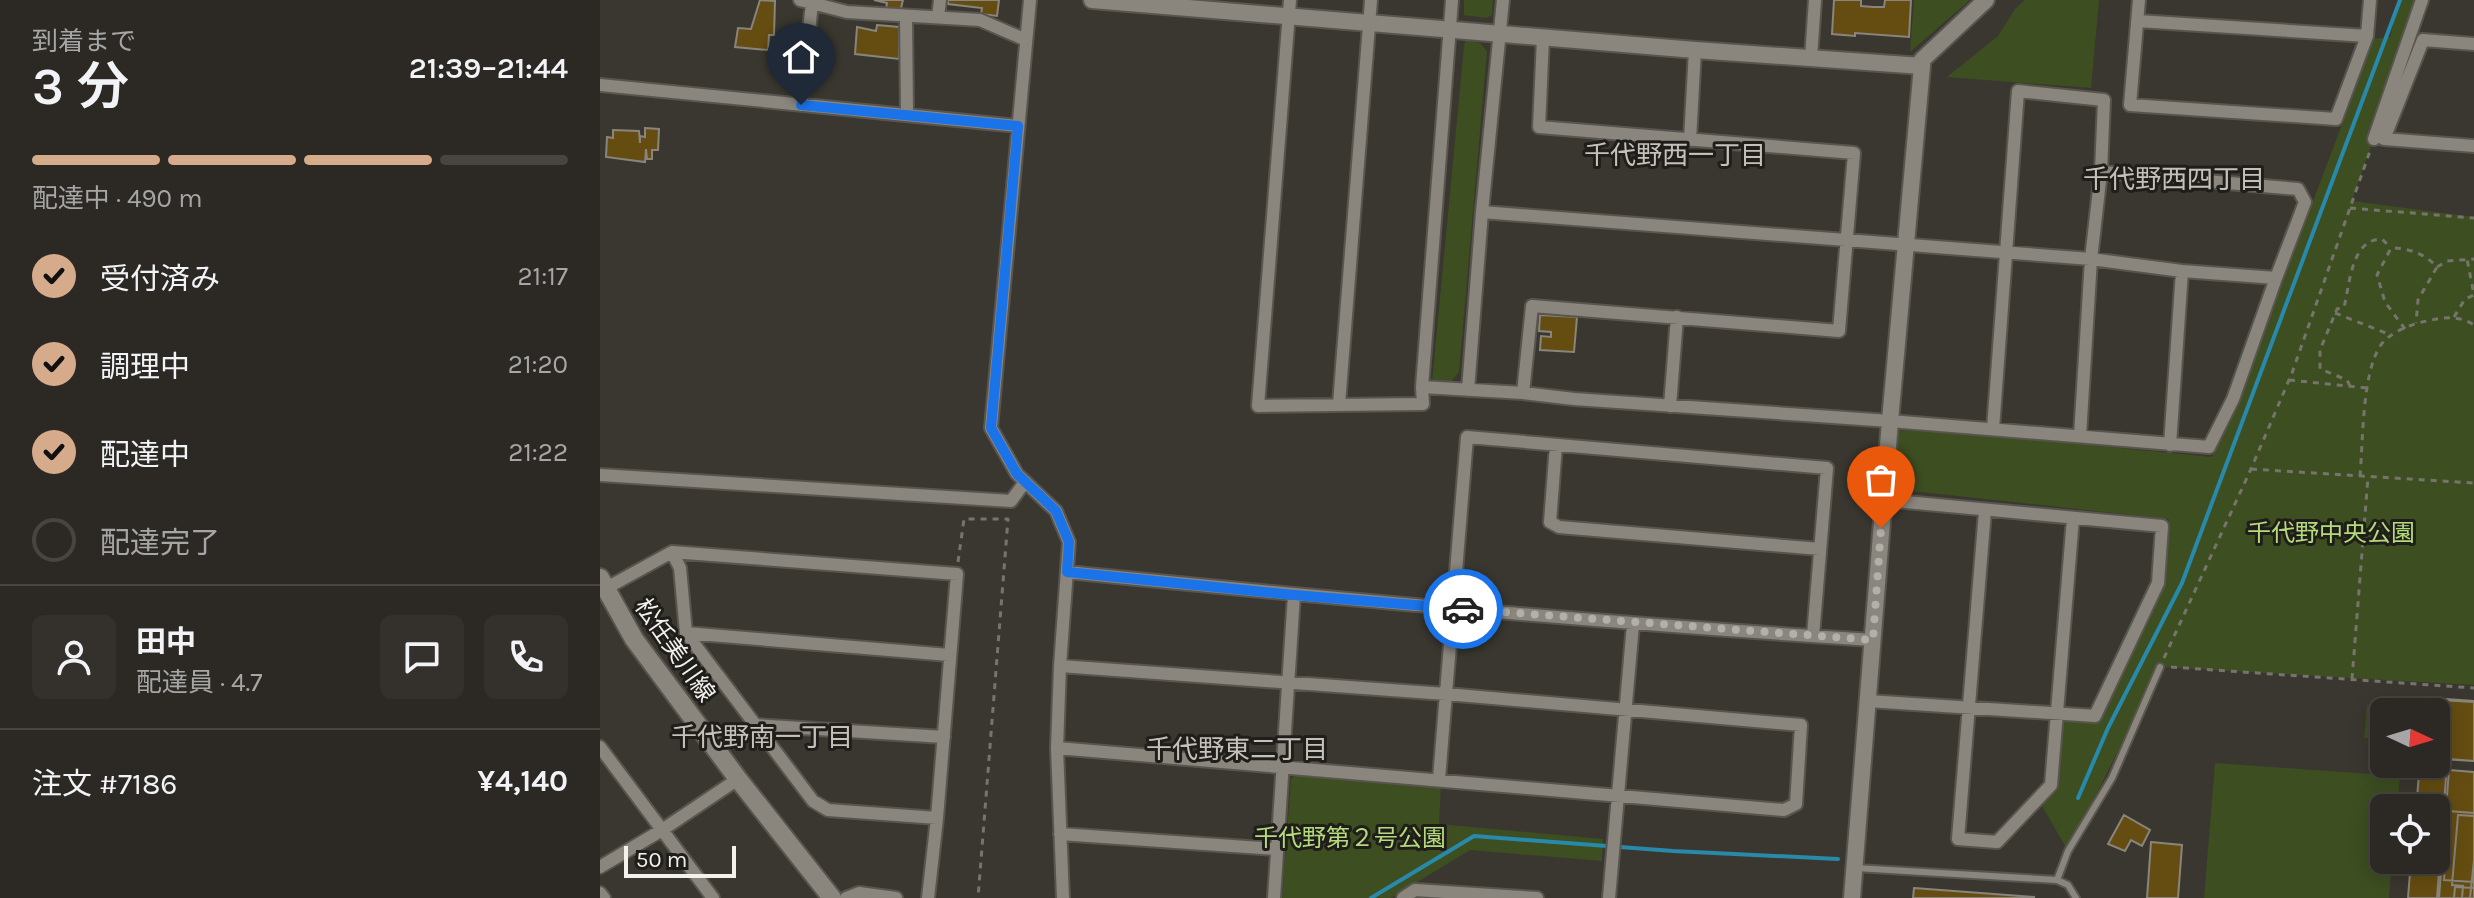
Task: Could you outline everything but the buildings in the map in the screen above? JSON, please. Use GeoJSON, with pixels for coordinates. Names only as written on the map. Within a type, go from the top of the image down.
{"type":"FeatureCollection","features":[{"type":"Feature","properties":{"kind":"main road","name":"松任美川線"},"geometry":{"type":"LineString","coordinates":[[602,586],[634,639],[738,779],[832,898]]}},
{"type":"Feature","properties":{"kind":"street"},"geometry":{"type":"LineString","coordinates":[[938,17],[940,0]]}},
{"type":"Feature","properties":{"kind":"street"},"geometry":{"type":"LineString","coordinates":[[1030,0],[991,428],[1004,454],[1025,482],[1056,511],[1069,542],[1057,748],[1063,898]]}},
{"type":"Feature","properties":{"kind":"street"},"geometry":{"type":"LineString","coordinates":[[1092,0],[1290,8],[1369,23],[1922,66]]}},
{"type":"Feature","properties":{"kind":"street"},"geometry":{"type":"LineString","coordinates":[[1339,404],[1371,0]]}},
{"type":"Feature","properties":{"kind":"street"},"geometry":{"type":"LineString","coordinates":[[1290,8],[1258,406],[1423,404],[1452,0]]}},
{"type":"Feature","properties":{"kind":"street"},"geometry":{"type":"LineString","coordinates":[[1468,390],[1503,0]]}},
{"type":"Feature","properties":{"kind":"street"},"geometry":{"type":"LineString","coordinates":[[1811,58],[1815,0]]}},
{"type":"Feature","properties":{"kind":"street"},"geometry":{"type":"LineString","coordinates":[[1852,898],[1922,60],[1986,0]]}},
{"type":"Feature","properties":{"kind":"street"},"geometry":{"type":"LineString","coordinates":[[2139,0],[2130,105],[2336,119],[2367,36],[2370,0]]}},
{"type":"Feature","properties":{"kind":"street"},"geometry":{"type":"LineString","coordinates":[[2374,139],[2422,0]]}},
{"type":"Feature","properties":{"kind":"street"},"geometry":{"type":"LineString","coordinates":[[801,105],[806,2],[906,16],[980,20],[1026,40]]}},
{"type":"Feature","properties":{"kind":"street"},"geometry":{"type":"LineString","coordinates":[[906,16],[907,115]]}},
{"type":"Feature","properties":{"kind":"street"},"geometry":{"type":"LineString","coordinates":[[2138,21],[2367,36]]}},
{"type":"Feature","properties":{"kind":"street"},"geometry":{"type":"LineString","coordinates":[[1523,393],[1532,306],[1839,331],[1854,153],[1539,127],[1543,38]]}},
{"type":"Feature","properties":{"kind":"street"},"geometry":{"type":"LineString","coordinates":[[2474,44],[2423,40],[2384,139],[2474,146]]}},
{"type":"Feature","properties":{"kind":"street"},"geometry":{"type":"LineString","coordinates":[[1690,140],[1695,50]]}},
{"type":"Feature","properties":{"kind":"street"},"geometry":{"type":"LineString","coordinates":[[600,85],[1018,126]]}},
{"type":"Feature","properties":{"kind":"street"},"geometry":{"type":"LineString","coordinates":[[1993,429],[2018,91],[2104,100],[2080,436]]}},
{"type":"Feature","properties":{"kind":"street"},"geometry":{"type":"LineString","coordinates":[[1422,387],[2209,447],[2233,399],[2305,202],[2298,189],[2101,172]]}},
{"type":"Feature","properties":{"kind":"street"},"geometry":{"type":"LineString","coordinates":[[1482,212],[2091,259],[2182,271],[2276,278]]}},
{"type":"Feature","properties":{"kind":"street"},"geometry":{"type":"LineString","coordinates":[[2170,445],[2182,271]]}},
{"type":"Feature","properties":{"kind":"street"},"geometry":{"type":"LineString","coordinates":[[1670,406],[1677,317]]}},
{"type":"Feature","properties":{"kind":"street"},"geometry":{"type":"LineString","coordinates":[[1439,779],[1467,437],[1827,468],[1813,636]]}},
{"type":"Feature","properties":{"kind":"street"},"geometry":{"type":"LineString","coordinates":[[1556,445],[1550,522],[1559,527],[1820,549]]}},
{"type":"Feature","properties":{"kind":"street"},"geometry":{"type":"LineString","coordinates":[[600,475],[1011,501],[1025,482]]}},
{"type":"Feature","properties":{"kind":"street"},"geometry":{"type":"LineString","coordinates":[[1868,701],[2095,716],[2158,583],[2162,526],[1884,500]]}},
{"type":"Feature","properties":{"kind":"street"},"geometry":{"type":"LineString","coordinates":[[1985,511],[1958,839],[1997,842],[2051,785],[2073,518]]}},
{"type":"Feature","properties":{"kind":"street"},"geometry":{"type":"LineString","coordinates":[[672,552],[680,568],[686,633],[813,801],[828,810],[937,818]]}},
{"type":"Feature","properties":{"kind":"street"},"geometry":{"type":"LineString","coordinates":[[602,586],[672,552],[957,574],[928,898]]}},
{"type":"Feature","properties":{"kind":"street"},"geometry":{"type":"LineString","coordinates":[[1067,572],[1633,624],[1873,640]]}},
{"type":"Feature","properties":{"kind":"street"},"geometry":{"type":"LineString","coordinates":[[1274,898],[1294,595]]}},
{"type":"Feature","properties":{"kind":"street"},"geometry":{"type":"LineString","coordinates":[[1609,898],[1628,709],[1633,624]]}},
{"type":"Feature","properties":{"kind":"street"},"geometry":{"type":"LineString","coordinates":[[686,633],[949,655]]}},
{"type":"Feature","properties":{"kind":"street"},"geometry":{"type":"LineString","coordinates":[[1057,748],[1784,810],[1796,804],[1801,725],[1446,694],[1060,666]]}},
{"type":"Feature","properties":{"kind":"street"},"geometry":{"type":"LineString","coordinates":[[755,725],[944,737]]}},
{"type":"Feature","properties":{"kind":"street"},"geometry":{"type":"LineString","coordinates":[[600,747],[713,898]]}},
{"type":"Feature","properties":{"kind":"street"},"geometry":{"type":"LineString","coordinates":[[600,867],[738,779]]}},
{"type":"Feature","properties":{"kind":"street"},"geometry":{"type":"LineString","coordinates":[[1060,834],[1277,849]]}},
{"type":"Feature","properties":{"kind":"street"},"geometry":{"type":"LineString","coordinates":[[1403,898],[1415,890],[1537,898]]}},
{"type":"Feature","properties":{"kind":"street"},"geometry":{"type":"LineString","coordinates":[[600,893],[604,898]]}},
{"type":"Feature","properties":{"kind":"street"},"geometry":{"type":"LineString","coordinates":[[846,898],[859,893],[896,898]]}},
{"type":"Feature","properties":{"kind":"lane"},"geometry":{"type":"LineString","coordinates":[[2057,880],[2068,851],[2112,778],[2160,667]]}},
{"type":"Feature","properties":{"kind":"lane"},"geometry":{"type":"LineString","coordinates":[[1854,868],[2057,880],[2068,885],[2076,898]]}},
{"type":"Feature","properties":{"kind":"path"},"geometry":{"type":"LineString","coordinates":[[2374,139],[2289,380],[2160,667],[2474,688]]}},
{"type":"Feature","properties":{"kind":"path"},"geometry":{"type":"LineString","coordinates":[[2350,208],[2474,218]]}},
{"type":"Feature","properties":{"kind":"path"},"geometry":{"type":"LineString","coordinates":[[2350,386],[2347,380],[2320,369],[2320,350],[2337,309],[2344,307],[2361,249],[2368,241],[2382,239],[2391,248],[2403,248],[2428,257],[2437,267]]}},
{"type":"Feature","properties":{"kind":"path"},"geometry":{"type":"LineString","coordinates":[[2391,248],[2377,275],[2385,302],[2405,329]]}},
{"type":"Feature","properties":{"kind":"path"},"geometry":{"type":"LineString","coordinates":[[2454,318],[2465,299],[2474,295],[2467,259]]}},
{"type":"Feature","properties":{"kind":"path"},"geometry":{"type":"LineString","coordinates":[[2416,324],[2418,300],[2437,267],[2447,261],[2474,259]]}},
{"type":"Feature","properties":{"kind":"path"},"geometry":{"type":"LineString","coordinates":[[2335,313],[2392,335]]}},
{"type":"Feature","properties":{"kind":"path"},"geometry":{"type":"LineString","coordinates":[[2360,476],[2367,388],[2379,347],[2392,335],[2416,324],[2447,317],[2463,319],[2474,325]]}},
{"type":"Feature","properties":{"kind":"path"},"geometry":{"type":"LineString","coordinates":[[2289,380],[2367,388]]}},
{"type":"Feature","properties":{"kind":"path"},"geometry":{"type":"LineString","coordinates":[[2251,469],[2474,483]]}},
{"type":"Feature","properties":{"kind":"path"},"geometry":{"type":"LineString","coordinates":[[2352,679],[2368,477]]}},
{"type":"Feature","properties":{"kind":"path"},"geometry":{"type":"LineString","coordinates":[[957,574],[964,519],[1008,519],[978,898]]}},
{"type":"Feature","properties":{"kind":"green space"},"geometry":{"type":"Polygon","coordinates":[[[1464,0],[1493,0],[1492,15],[1486,18],[1464,15],[1464,0]]]}},
{"type":"Feature","properties":{"kind":"green space"},"geometry":{"type":"Polygon","coordinates":[[[1914,0],[1970,0],[1910,52],[1914,0]]]}},
{"type":"Feature","properties":{"kind":"green space"},"geometry":{"type":"Polygon","coordinates":[[[2025,0],[2099,0],[2091,88],[1947,77],[1998,36],[2015,9],[2025,0]]]}},
{"type":"Feature","properties":{"kind":"green space","name":"千代野中央公園"},"geometry":{"type":"Polygon","coordinates":[[[2399,0],[2422,0],[2352,201],[2474,217],[2474,685],[2160,667],[2068,851],[2041,804],[2061,720],[2097,724],[2165,581],[2169,519],[1893,489],[1899,430],[2212,457],[2238,401],[2374,39],[2390,37],[2399,0]]]}},
{"type":"Feature","properties":{"kind":"green space"},"geometry":{"type":"Polygon","coordinates":[[[1466,40],[1480,43],[1487,51],[1459,372],[1451,382],[1432,382],[1464,46],[1466,40]]]}},
{"type":"Feature","properties":{"kind":"green space"},"geometry":{"type":"Polygon","coordinates":[[[2367,705],[2370,705],[2370,739],[2364,738],[2367,705]]]}},
{"type":"Feature","properties":{"kind":"green space"},"geometry":{"type":"Polygon","coordinates":[[[2215,763],[2370,774],[2370,778],[2400,778],[2398,794],[2370,794],[2370,874],[2391,874],[2389,898],[2204,898],[2215,763]]]}},
{"type":"Feature","properties":{"kind":"green space","name":"千代野第２号公園"},"geometry":{"type":"Polygon","coordinates":[[[1297,774],[1441,785],[1439,824],[1603,839],[1602,861],[1470,850],[1391,898],[1282,898],[1291,779],[1297,774]]]}},
{"type":"Feature","properties":{"kind":"waterway"},"geometry":{"type":"LineString","coordinates":[[2078,798],[2108,728],[2182,583],[2400,0]]}},
{"type":"Feature","properties":{"kind":"waterway"},"geometry":{"type":"LineString","coordinates":[[1371,898],[1474,836],[1673,851],[1838,859]]}},
{"type":"Feature","properties":{"kind":"way so far"},"geometry":{"type":"LineString","coordinates":[[1463,609],[1873,640],[1881,528]]}},
{"type":"Feature","properties":{"kind":"district","name":"千代野西一丁目"},"geometry":{"type":"Point","coordinates":[1675,155]}},
{"type":"Feature","properties":{"kind":"district","name":"千代野西四丁目"},"geometry":{"type":"Point","coordinates":[2174,179]}},
{"type":"Feature","properties":{"kind":"district","name":"千代野南一丁目"},"geometry":{"type":"Point","coordinates":[762,737]}},
{"type":"Feature","properties":{"kind":"district","name":"千代野東二丁目"},"geometry":{"type":"Point","coordinates":[1237,749]}},
{"type":"Feature","properties":{"kind":"route"},"geometry":{"type":"LineString","coordinates":[[801,105],[1018,126],[991,428],[1017,474],[1056,511],[1069,542],[1067,572],[1463,609]]}}]}
